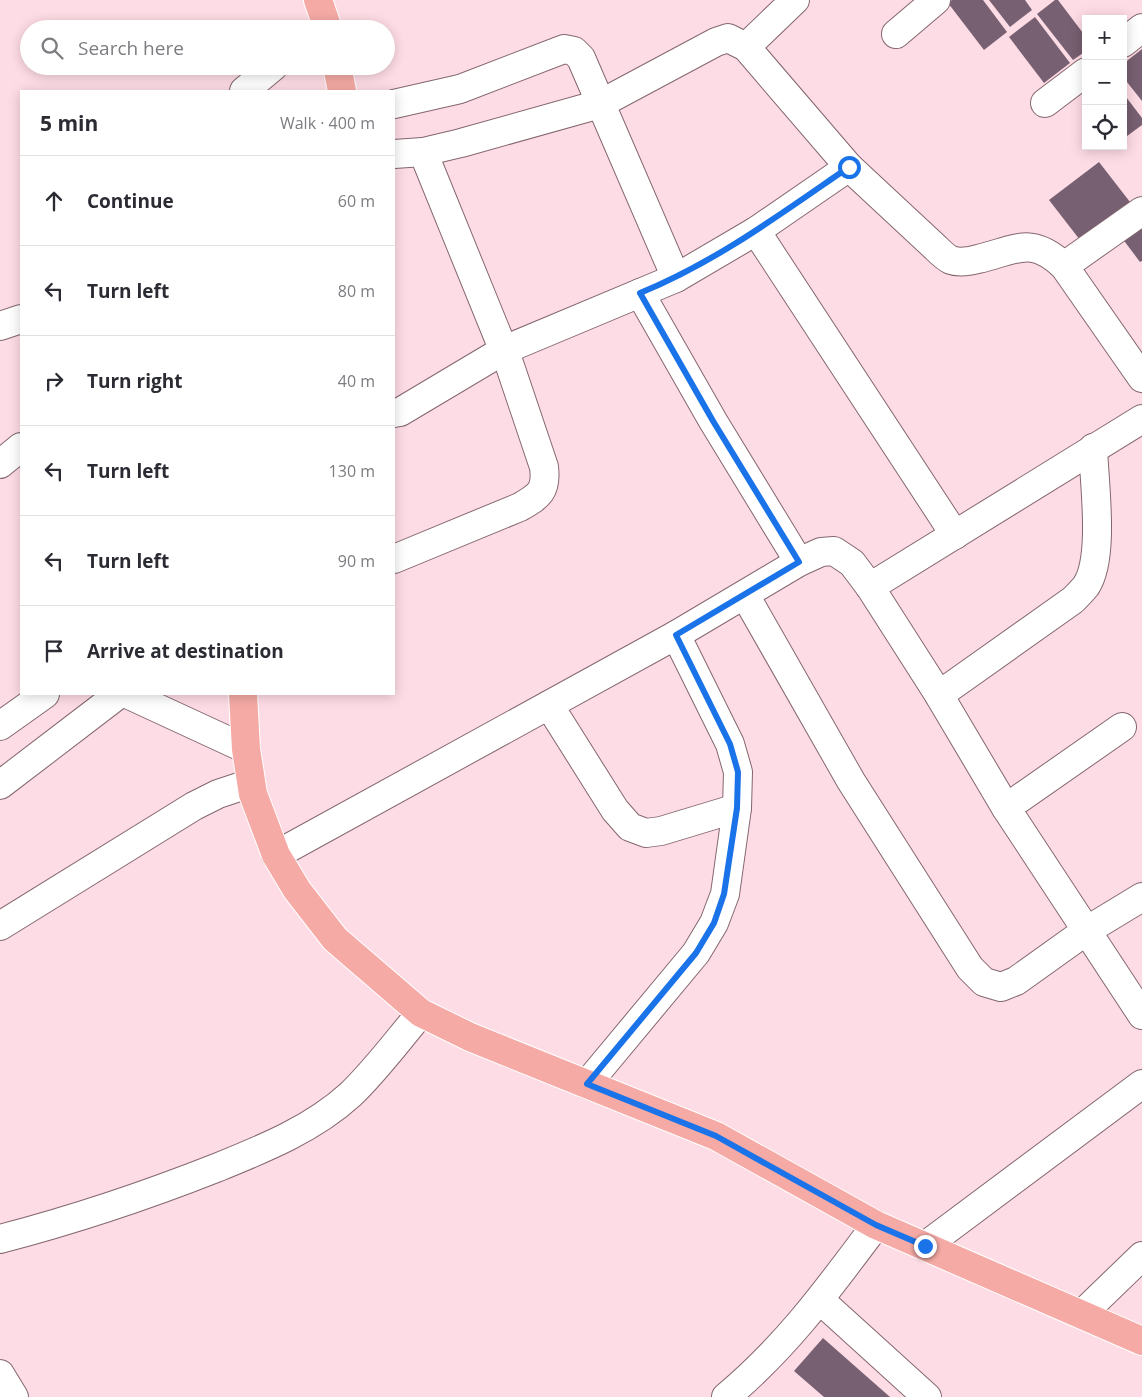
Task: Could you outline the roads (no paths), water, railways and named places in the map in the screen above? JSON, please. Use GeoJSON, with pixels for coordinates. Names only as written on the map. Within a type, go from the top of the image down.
{"type":"FeatureCollection","features":[{"type":"Feature","properties":{"kind":"main road"},"geometry":{"type":"LineString","coordinates":[[339,75],[342,90]]}},
{"type":"Feature","properties":{"kind":"main road"},"geometry":{"type":"LineString","coordinates":[[243,695],[246,749],[251,783],[276,855],[297,890],[335,939],[420,1014],[716,1136],[876,1225],[1142,1341]]}},
{"type":"Feature","properties":{"kind":"street"},"geometry":{"type":"LineString","coordinates":[[746,47],[795,0]]}},
{"type":"Feature","properties":{"kind":"street"},"geometry":{"type":"LineString","coordinates":[[896,34],[936,0]]}},
{"type":"Feature","properties":{"kind":"street"},"geometry":{"type":"LineString","coordinates":[[1127,40],[1142,28]]}},
{"type":"Feature","properties":{"kind":"street"},"geometry":{"type":"LineString","coordinates":[[395,154],[423,152],[461,143],[600,104],[716,42],[728,38],[746,47],[849,167],[951,260],[968,262],[1014,248],[1035,247],[1050,253],[1064,266],[1142,378]]}},
{"type":"Feature","properties":{"kind":"street"},"geometry":{"type":"LineString","coordinates":[[395,104],[460,89],[564,49],[574,52],[581,58],[676,278]]}},
{"type":"Feature","properties":{"kind":"street"},"geometry":{"type":"LineString","coordinates":[[245,90],[263,75]]}},
{"type":"Feature","properties":{"kind":"street"},"geometry":{"type":"LineString","coordinates":[[1045,103],[1082,75]]}},
{"type":"Feature","properties":{"kind":"street"},"geometry":{"type":"LineString","coordinates":[[395,559],[520,507],[538,496],[546,481],[544,467],[504,350],[423,152]]}},
{"type":"Feature","properties":{"kind":"street"},"geometry":{"type":"LineString","coordinates":[[395,413],[400,412],[504,350],[676,278],[756,231],[849,167]]}},
{"type":"Feature","properties":{"kind":"street"},"geometry":{"type":"LineString","coordinates":[[1064,266],[1142,211]]}},
{"type":"Feature","properties":{"kind":"street"},"geometry":{"type":"LineString","coordinates":[[756,231],[955,535]]}},
{"type":"Feature","properties":{"kind":"street"},"geometry":{"type":"LineString","coordinates":[[640,293],[713,421],[799,562]]}},
{"type":"Feature","properties":{"kind":"street"},"geometry":{"type":"LineString","coordinates":[[0,326],[20,319]]}},
{"type":"Feature","properties":{"kind":"street"},"geometry":{"type":"LineString","coordinates":[[870,587],[1093,448],[1140,424]]}},
{"type":"Feature","properties":{"kind":"street"},"geometry":{"type":"LineString","coordinates":[[0,464],[20,448]]}},
{"type":"Feature","properties":{"kind":"street"},"geometry":{"type":"LineString","coordinates":[[939,695],[1073,600],[1086,585],[1094,562],[1096,532],[1093,448]]}},
{"type":"Feature","properties":{"kind":"street"},"geometry":{"type":"LineString","coordinates":[[276,855],[676,635],[799,562],[820,552],[834,551],[852,563],[870,587],[939,695],[1006,808],[1142,1015]]}},
{"type":"Feature","properties":{"kind":"street"},"geometry":{"type":"LineString","coordinates":[[745,594],[851,781],[970,968],[984,982],[1001,987],[1016,982],[1086,931],[1142,897]]}},
{"type":"Feature","properties":{"kind":"street"},"geometry":{"type":"LineString","coordinates":[[587,1084],[696,953],[714,923],[724,894],[737,808],[738,772],[730,744],[676,635]]}},
{"type":"Feature","properties":{"kind":"street"},"geometry":{"type":"LineString","coordinates":[[0,726],[44,695]]}},
{"type":"Feature","properties":{"kind":"street"},"geometry":{"type":"LineString","coordinates":[[0,786],[118,695]]}},
{"type":"Feature","properties":{"kind":"street"},"geometry":{"type":"LineString","coordinates":[[129,695],[246,749]]}},
{"type":"Feature","properties":{"kind":"street"},"geometry":{"type":"LineString","coordinates":[[549,705],[615,810],[630,827],[646,833],[661,831],[737,808]]}},
{"type":"Feature","properties":{"kind":"street"},"geometry":{"type":"LineString","coordinates":[[1006,808],[1122,727]]}},
{"type":"Feature","properties":{"kind":"street"},"geometry":{"type":"LineString","coordinates":[[0,926],[194,806],[218,794],[251,783]]}},
{"type":"Feature","properties":{"kind":"street"},"geometry":{"type":"LineString","coordinates":[[0,1239],[58,1224],[177,1184],[267,1147],[309,1125],[351,1094],[420,1014]]}},
{"type":"Feature","properties":{"kind":"street"},"geometry":{"type":"LineString","coordinates":[[925,1246],[1142,1084]]}},
{"type":"Feature","properties":{"kind":"street"},"geometry":{"type":"LineString","coordinates":[[726,1397],[758,1370],[800,1325],[876,1225]]}},
{"type":"Feature","properties":{"kind":"street"},"geometry":{"type":"LineString","coordinates":[[1082,1314],[1142,1256]]}},
{"type":"Feature","properties":{"kind":"street"},"geometry":{"type":"LineString","coordinates":[[820,1300],[928,1397]]}},
{"type":"Feature","properties":{"kind":"street"},"geometry":{"type":"LineString","coordinates":[[0,1374],[14,1397]]}}]}
